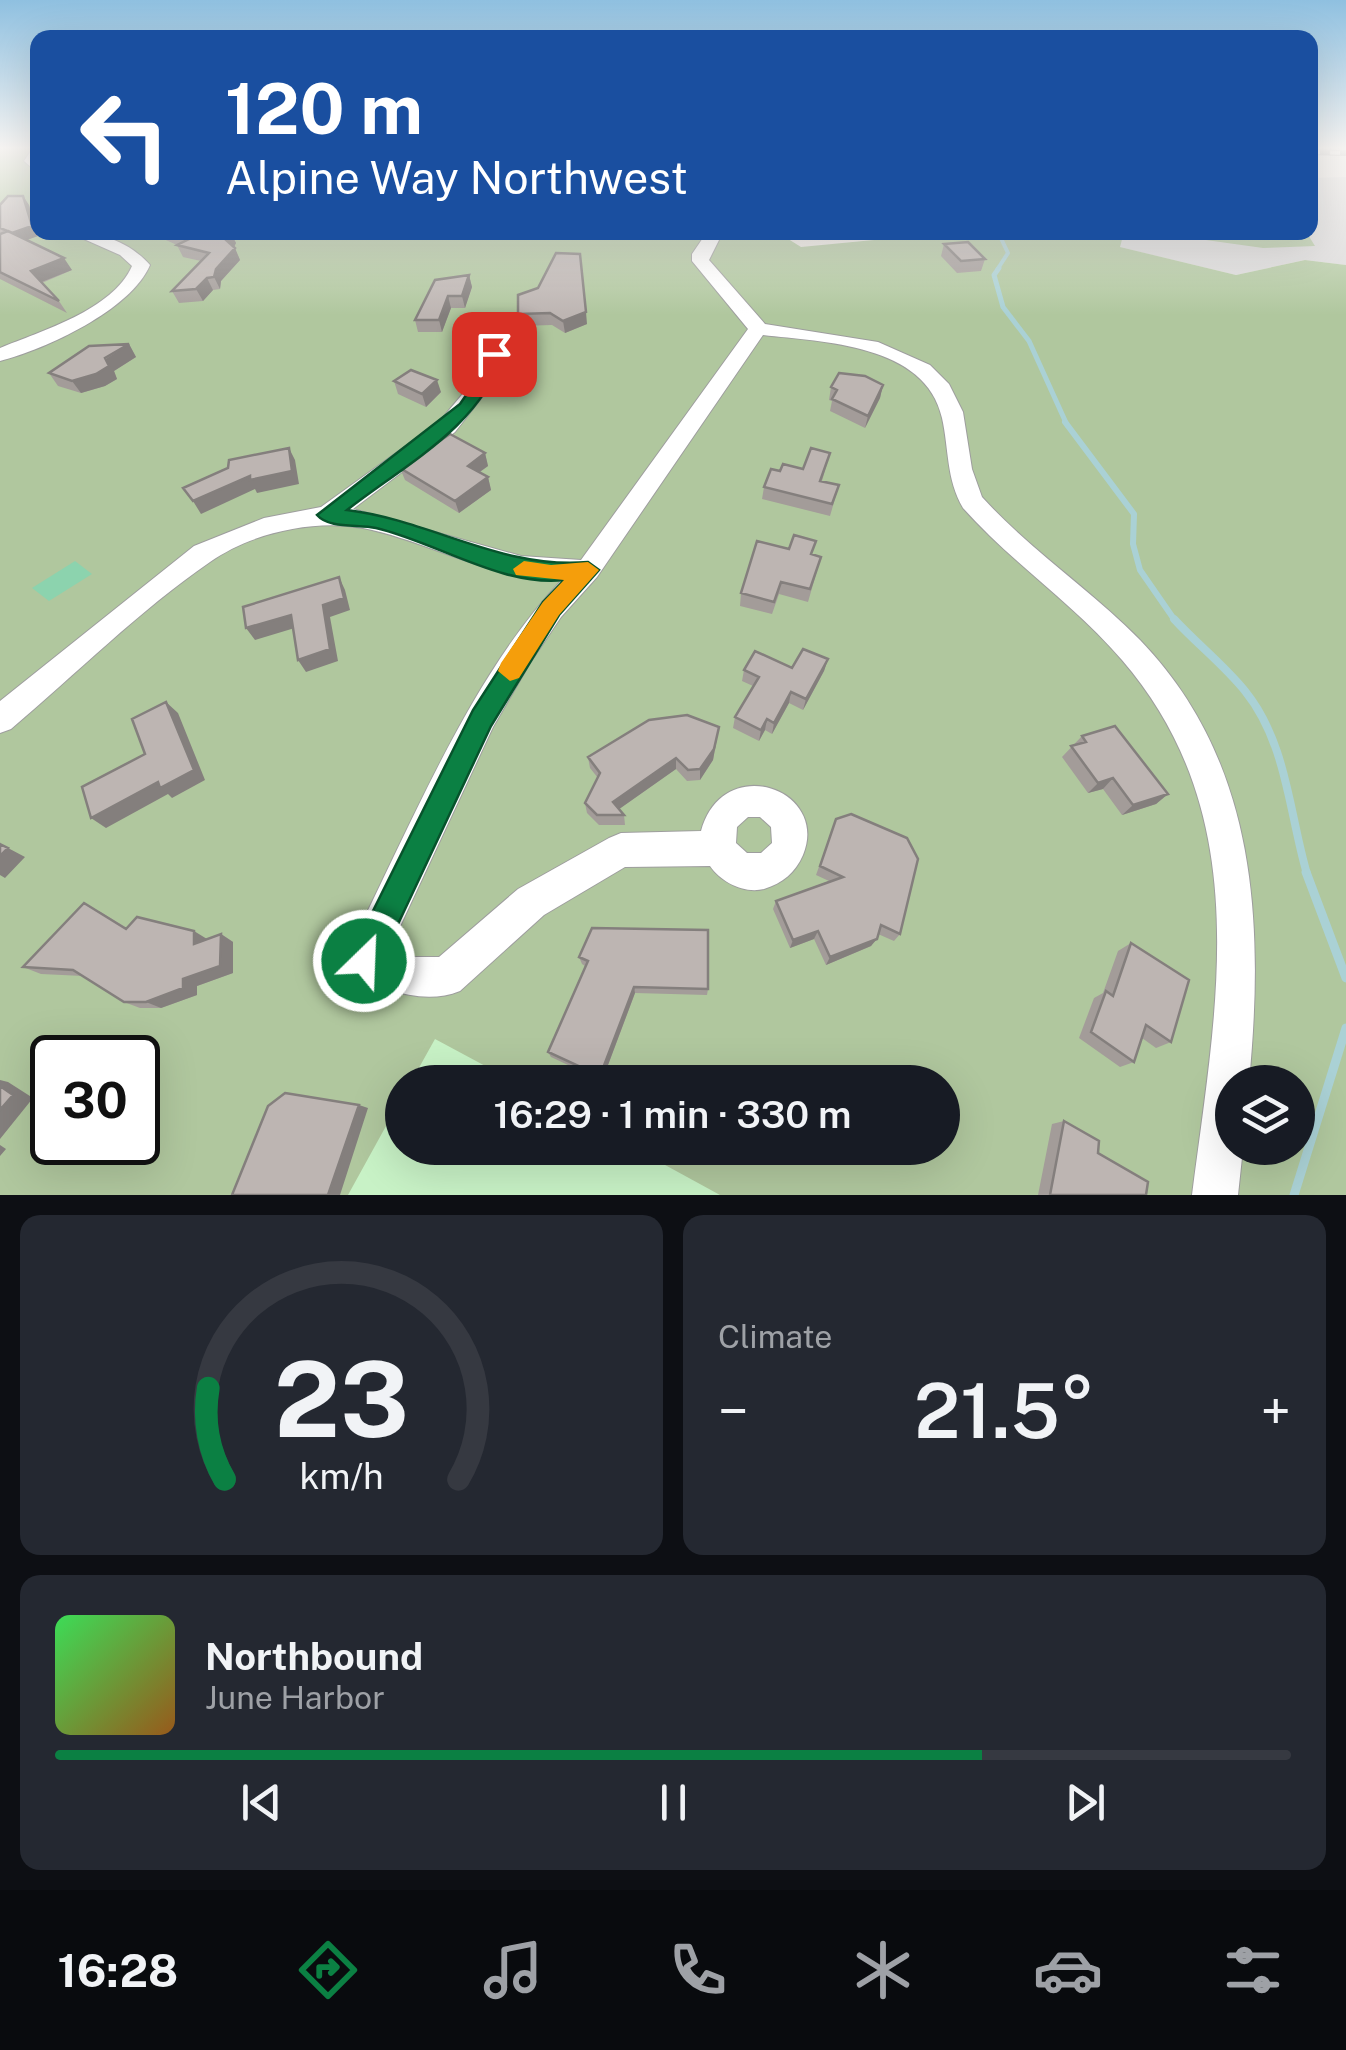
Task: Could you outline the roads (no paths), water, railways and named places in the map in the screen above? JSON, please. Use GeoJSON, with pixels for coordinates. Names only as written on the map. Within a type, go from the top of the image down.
{"type":"FeatureCollection","features":[{"type":"Feature","properties":{"kind":"street"},"geometry":{"type":"LineString","coordinates":[[0,355],[102,306],[123,293],[138,276],[141,265],[133,255],[96,240]]}},
{"type":"Feature","properties":{"kind":"street"},"geometry":{"type":"LineString","coordinates":[[710,240],[700,254],[701,261],[752,316],[758,329]]}},
{"type":"Feature","properties":{"kind":"street"},"geometry":{"type":"LineString","coordinates":[[720,848],[621,850],[531,902],[446,977],[411,978],[364,961],[482,718],[551,609],[588,570],[758,329]]}},
{"type":"Feature","properties":{"kind":"street"},"geometry":{"type":"LineString","coordinates":[[758,329],[859,342],[901,358],[937,382],[953,414],[961,484],[972,502],[1134,653],[1197,740],[1227,820],[1240,907],[1215,1195]]}},
{"type":"Feature","properties":{"kind":"street"},"geometry":{"type":"LineString","coordinates":[[328,515],[467,408],[487,378],[494,338]]}},
{"type":"Feature","properties":{"kind":"street"},"geometry":{"type":"LineString","coordinates":[[0,719],[114,621],[203,553],[274,524],[328,515],[378,521],[522,568],[551,574],[588,570]]}},
{"type":"Feature","properties":{"kind":"waterway"},"geometry":{"type":"LineString","coordinates":[[997,270],[1008,253],[1002,240]]}},
{"type":"Feature","properties":{"kind":"waterway"},"geometry":{"type":"LineString","coordinates":[[999,268],[994,275],[1003,307],[1029,341],[1067,424]]}},
{"type":"Feature","properties":{"kind":"waterway"},"geometry":{"type":"LineString","coordinates":[[1067,424],[1134,514],[1133,544],[1140,570],[1176,622]]}},
{"type":"Feature","properties":{"kind":"waterway"},"geometry":{"type":"LineString","coordinates":[[1174,619],[1237,681],[1259,711],[1285,779],[1307,874]]}},
{"type":"Feature","properties":{"kind":"waterway"},"geometry":{"type":"LineString","coordinates":[[1306,872],[1346,978]]}},
{"type":"Feature","properties":{"kind":"waterway"},"geometry":{"type":"LineString","coordinates":[[1294,1195],[1346,1028]]}}]}
